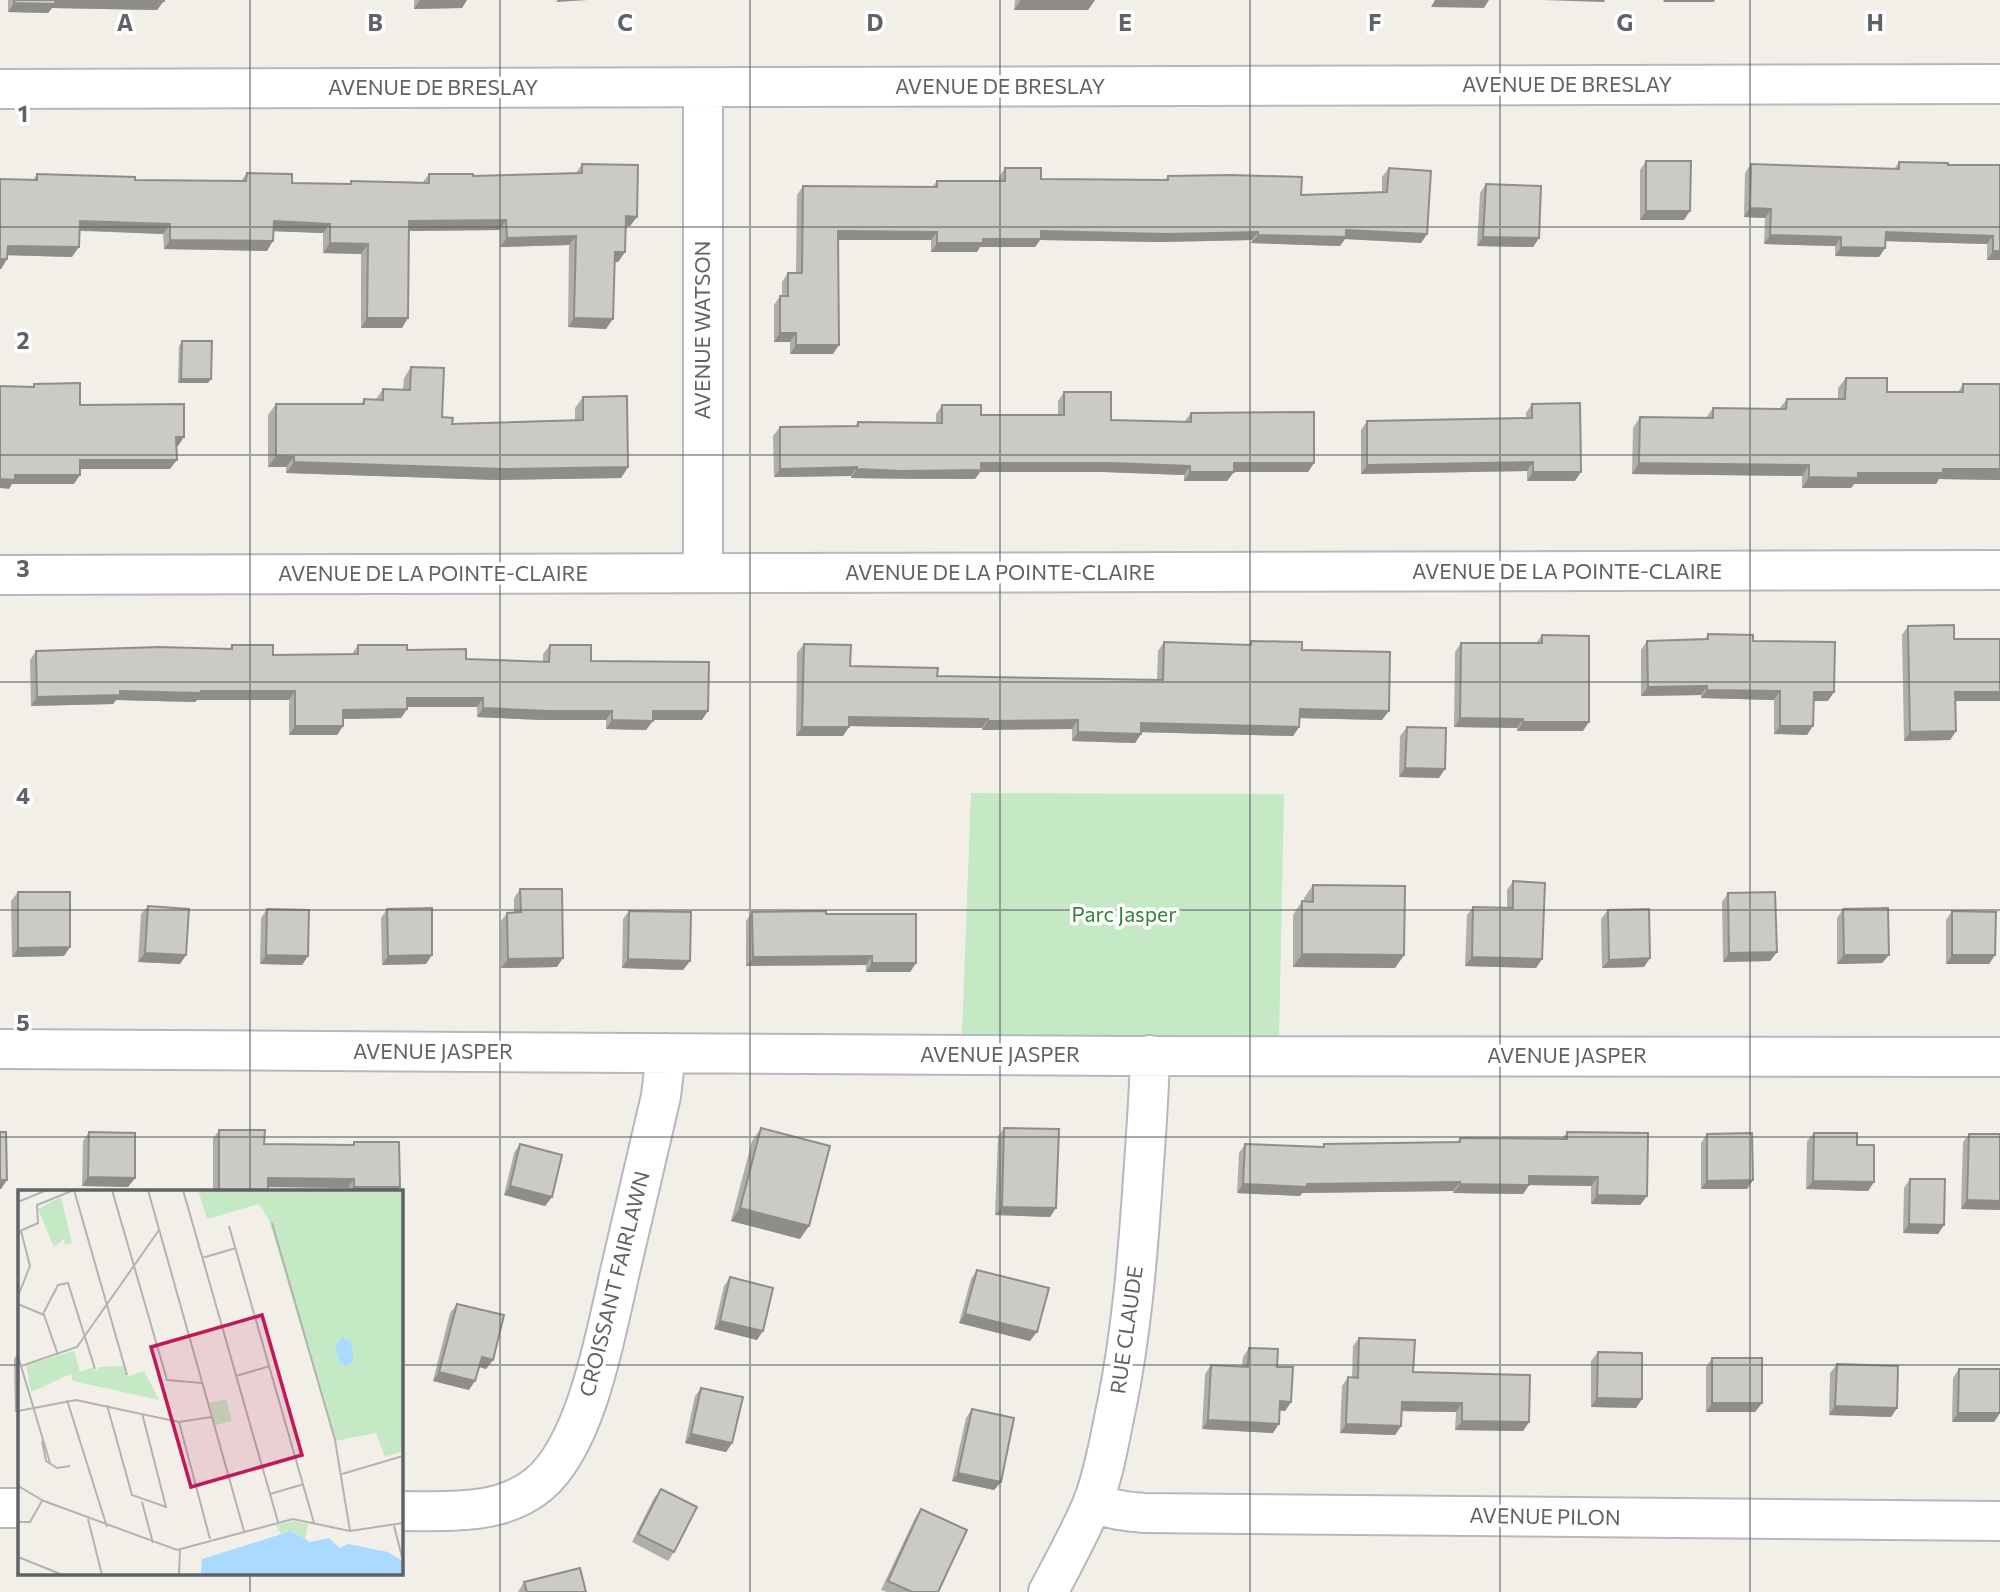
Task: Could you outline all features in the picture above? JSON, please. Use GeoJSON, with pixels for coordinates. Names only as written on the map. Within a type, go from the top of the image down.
{"type":"FeatureCollection","features":[{"type":"Feature","properties":{"kind":"street","name":"AVENUE DE BRESLAY"},"geometry":{"type":"LineString","coordinates":[[0,89],[2000,84]]}},
{"type":"Feature","properties":{"kind":"street","name":"AVENUE WATSON"},"geometry":{"type":"LineString","coordinates":[[703,87],[703,573]]}},
{"type":"Feature","properties":{"kind":"street","name":"AVENUE DE LA POINTE-CLAIRE"},"geometry":{"type":"LineString","coordinates":[[0,575],[2000,570]]}},
{"type":"Feature","properties":{"kind":"street","name":"AVENUE JASPER"},"geometry":{"type":"LineString","coordinates":[[0,1049],[2000,1057]]}},
{"type":"Feature","properties":{"kind":"street","name":"CROISSANT FAIRLAWN"},"geometry":{"type":"LineString","coordinates":[[402,1511],[455,1511],[498,1506],[538,1485],[554,1469],[569,1445],[600,1358],[661,1096],[666,1053]]}},
{"type":"Feature","properties":{"kind":"street","name":"RUE CLAUDE"},"geometry":{"type":"LineString","coordinates":[[1048,1592],[1093,1501],[1111,1433],[1129,1338],[1141,1208],[1150,1055]]}},
{"type":"Feature","properties":{"kind":"street","name":"AVENUE PILON"},"geometry":{"type":"LineString","coordinates":[[1093,1501],[1115,1510],[1143,1513],[2000,1521]]}},
{"type":"Feature","properties":{"kind":"street"},"geometry":{"type":"LineString","coordinates":[[0,1508],[18,1508]]}},
{"type":"Feature","properties":{"kind":"green space","name":"Parc Jasper"},"geometry":{"type":"Polygon","coordinates":[[[971,793],[1284,794],[1279,1038],[962,1036],[971,793]]]}},
{"type":"Feature","properties":{"kind":"building"},"geometry":{"type":"Polygon","coordinates":[[[14,0],[55,0],[55,4],[14,3],[14,0]]]}},
{"type":"Feature","properties":{"kind":"building"},"geometry":{"type":"Polygon","coordinates":[[[1646,161],[1691,161],[1690,211],[1646,211],[1646,161]]]}},
{"type":"Feature","properties":{"kind":"building"},"geometry":{"type":"Polygon","coordinates":[[[1899,162],[2000,165],[2000,251],[1993,251],[1993,236],[1886,232],[1885,248],[1841,247],[1841,237],[1770,235],[1771,209],[1750,208],[1751,164],[1899,169],[1899,162]]]}},
{"type":"Feature","properties":{"kind":"building"},"geometry":{"type":"Polygon","coordinates":[[[582,164],[638,165],[637,217],[626,216],[625,252],[615,252],[613,319],[574,318],[576,236],[507,238],[506,220],[409,221],[408,318],[367,318],[368,244],[330,243],[330,224],[274,221],[273,241],[170,240],[170,224],[80,221],[79,247],[8,246],[7,259],[0,259],[0,179],[37,180],[37,174],[135,177],[135,180],[246,181],[247,173],[292,174],[292,183],[429,183],[429,174],[473,176],[582,173],[582,164]]]}},
{"type":"Feature","properties":{"kind":"building"},"geometry":{"type":"Polygon","coordinates":[[[1005,168],[1041,168],[1041,179],[1168,180],[1168,176],[1231,175],[1302,177],[1301,195],[1387,192],[1389,168],[1431,171],[1427,234],[1346,230],[1346,237],[1258,235],[1258,232],[1167,234],[1041,231],[1041,239],[983,239],[983,243],[937,243],[937,232],[838,231],[839,345],[796,345],[796,333],[780,333],[780,296],[788,296],[788,273],[802,273],[803,186],[937,187],[937,181],[1005,181],[1005,168]]]}},
{"type":"Feature","properties":{"kind":"building"},"geometry":{"type":"Polygon","coordinates":[[[1486,184],[1541,186],[1539,238],[1483,237],[1486,184]]]}},
{"type":"Feature","properties":{"kind":"building"},"geometry":{"type":"Polygon","coordinates":[[[182,341],[212,341],[211,379],[181,379],[182,341]]]}},
{"type":"Feature","properties":{"kind":"building"},"geometry":{"type":"Polygon","coordinates":[[[411,367],[444,368],[442,417],[453,418],[452,424],[583,420],[583,397],[627,396],[628,467],[504,469],[294,462],[294,457],[276,456],[276,404],[364,404],[364,399],[383,400],[383,389],[410,390],[411,367]]]}},
{"type":"Feature","properties":{"kind":"building"},"geometry":{"type":"Polygon","coordinates":[[[1846,378],[1887,378],[1887,392],[1963,392],[1963,384],[2000,384],[2000,469],[1943,469],[1943,473],[1858,473],[1858,478],[1809,477],[1809,465],[1639,463],[1640,417],[1713,418],[1713,408],[1786,409],[1787,399],[1845,399],[1846,378]]]}},
{"type":"Feature","properties":{"kind":"building"},"geometry":{"type":"Polygon","coordinates":[[[80,383],[80,405],[184,404],[184,437],[176,437],[177,460],[80,460],[80,475],[15,475],[15,480],[0,479],[0,386],[34,387],[34,384],[80,383]]]}},
{"type":"Feature","properties":{"kind":"building"},"geometry":{"type":"Polygon","coordinates":[[[1064,392],[1111,392],[1111,420],[1191,422],[1191,413],[1314,412],[1314,463],[1234,463],[1234,472],[1190,472],[1190,466],[1110,463],[981,463],[981,470],[901,471],[857,467],[780,469],[780,427],[858,426],[858,422],[942,423],[942,405],[981,405],[981,415],[1064,415],[1064,392]]]}},
{"type":"Feature","properties":{"kind":"building"},"geometry":{"type":"Polygon","coordinates":[[[1580,403],[1581,472],[1533,472],[1533,462],[1367,465],[1367,421],[1532,418],[1532,404],[1580,403]]]}},
{"type":"Feature","properties":{"kind":"building"},"geometry":{"type":"Polygon","coordinates":[[[1954,625],[1954,639],[2000,639],[2000,692],[1955,692],[1956,731],[1910,732],[1908,626],[1954,625]]]}},
{"type":"Feature","properties":{"kind":"building"},"geometry":{"type":"Polygon","coordinates":[[[1708,634],[1753,635],[1753,641],[1835,642],[1834,692],[1814,692],[1813,726],[1780,726],[1780,691],[1707,690],[1707,686],[1648,687],[1647,641],[1708,639],[1708,634]]]}},
{"type":"Feature","properties":{"kind":"building"},"geometry":{"type":"Polygon","coordinates":[[[1542,635],[1589,636],[1589,722],[1460,718],[1461,643],[1542,643],[1542,635]]]}},
{"type":"Feature","properties":{"kind":"building"},"geometry":{"type":"Polygon","coordinates":[[[1251,641],[1302,642],[1302,650],[1390,652],[1389,711],[1300,709],[1299,727],[1141,723],[1141,734],[1078,732],[1078,720],[988,721],[849,717],[849,727],[802,727],[804,644],[851,645],[850,666],[938,668],[937,676],[1163,680],[1164,642],[1251,645],[1251,641]]]}},
{"type":"Feature","properties":{"kind":"building"},"geometry":{"type":"Polygon","coordinates":[[[232,645],[273,645],[273,655],[358,654],[358,645],[407,645],[407,650],[466,649],[466,659],[549,662],[550,645],[591,645],[591,661],[709,662],[708,711],[653,711],[653,721],[612,720],[612,711],[483,708],[483,698],[407,698],[407,709],[343,710],[343,726],[295,726],[295,691],[120,691],[120,695],[37,697],[36,651],[159,647],[232,649],[232,645]]]}},
{"type":"Feature","properties":{"kind":"building"},"geometry":{"type":"Polygon","coordinates":[[[1407,727],[1446,728],[1445,769],[1405,768],[1407,727]]]}},
{"type":"Feature","properties":{"kind":"building"},"geometry":{"type":"Polygon","coordinates":[[[1513,881],[1545,883],[1542,959],[1472,957],[1473,907],[1513,908],[1513,881]]]}},
{"type":"Feature","properties":{"kind":"building"},"geometry":{"type":"Polygon","coordinates":[[[1313,885],[1405,886],[1404,955],[1302,954],[1302,901],[1313,902],[1313,885]]]}},
{"type":"Feature","properties":{"kind":"building"},"geometry":{"type":"Polygon","coordinates":[[[520,889],[562,889],[563,958],[508,959],[507,913],[521,912],[520,889]]]}},
{"type":"Feature","properties":{"kind":"building"},"geometry":{"type":"Polygon","coordinates":[[[18,892],[70,892],[70,947],[18,948],[18,892]]]}},
{"type":"Feature","properties":{"kind":"building"},"geometry":{"type":"Polygon","coordinates":[[[1775,892],[1777,952],[1729,953],[1728,893],[1775,892]]]}},
{"type":"Feature","properties":{"kind":"building"},"geometry":{"type":"Polygon","coordinates":[[[148,906],[189,909],[186,955],[145,953],[148,906]]]}},
{"type":"Feature","properties":{"kind":"building"},"geometry":{"type":"Polygon","coordinates":[[[432,908],[432,955],[388,956],[387,909],[432,908]]]}},
{"type":"Feature","properties":{"kind":"building"},"geometry":{"type":"Polygon","coordinates":[[[1888,908],[1889,955],[1844,955],[1843,909],[1888,908]]]}},
{"type":"Feature","properties":{"kind":"building"},"geometry":{"type":"Polygon","coordinates":[[[267,909],[309,910],[308,956],[266,955],[267,909]]]}},
{"type":"Feature","properties":{"kind":"building"},"geometry":{"type":"Polygon","coordinates":[[[1649,909],[1650,958],[1609,960],[1608,910],[1649,909]]]}},
{"type":"Feature","properties":{"kind":"building"},"geometry":{"type":"Polygon","coordinates":[[[629,911],[691,912],[690,961],[628,959],[629,911]]]}},
{"type":"Feature","properties":{"kind":"building"},"geometry":{"type":"Polygon","coordinates":[[[826,911],[826,914],[916,914],[916,963],[872,963],[872,956],[753,957],[752,912],[826,911]]]}},
{"type":"Feature","properties":{"kind":"building"},"geometry":{"type":"Polygon","coordinates":[[[1952,911],[1996,912],[1995,955],[1952,955],[1952,911]]]}},
{"type":"Feature","properties":{"kind":"building"},"geometry":{"type":"Polygon","coordinates":[[[761,1128],[830,1146],[809,1226],[740,1208],[761,1128]]]}},
{"type":"Feature","properties":{"kind":"building"},"geometry":{"type":"Polygon","coordinates":[[[1004,1128],[1059,1129],[1056,1208],[1002,1207],[1004,1128]]]}},
{"type":"Feature","properties":{"kind":"building"},"geometry":{"type":"Polygon","coordinates":[[[219,1130],[265,1130],[264,1144],[354,1145],[354,1142],[399,1142],[400,1187],[354,1187],[354,1179],[268,1178],[268,1190],[219,1190],[219,1130]]]}},
{"type":"Feature","properties":{"kind":"building"},"geometry":{"type":"Polygon","coordinates":[[[0,1132],[6,1132],[7,1180],[0,1180],[0,1132]]]}},
{"type":"Feature","properties":{"kind":"building"},"geometry":{"type":"Polygon","coordinates":[[[89,1132],[135,1133],[135,1178],[88,1177],[89,1132]]]}},
{"type":"Feature","properties":{"kind":"building"},"geometry":{"type":"Polygon","coordinates":[[[1567,1132],[1648,1133],[1647,1196],[1597,1195],[1598,1177],[1529,1176],[1529,1185],[1460,1182],[1307,1184],[1307,1187],[1243,1184],[1245,1144],[1324,1147],[1324,1144],[1460,1142],[1460,1138],[1567,1139],[1567,1132]]]}},
{"type":"Feature","properties":{"kind":"building"},"geometry":{"type":"Polygon","coordinates":[[[1752,1133],[1753,1180],[1707,1181],[1707,1134],[1752,1133]]]}},
{"type":"Feature","properties":{"kind":"building"},"geometry":{"type":"Polygon","coordinates":[[[1814,1133],[1857,1133],[1857,1145],[1874,1145],[1874,1182],[1813,1181],[1814,1133]]]}},
{"type":"Feature","properties":{"kind":"building"},"geometry":{"type":"Polygon","coordinates":[[[1969,1134],[2000,1134],[2000,1201],[1967,1200],[1969,1134]]]}},
{"type":"Feature","properties":{"kind":"building"},"geometry":{"type":"Polygon","coordinates":[[[520,1144],[562,1155],[552,1197],[510,1186],[520,1144]]]}},
{"type":"Feature","properties":{"kind":"building"},"geometry":{"type":"Polygon","coordinates":[[[1910,1179],[1945,1179],[1944,1225],[1909,1224],[1910,1179]]]}},
{"type":"Feature","properties":{"kind":"building"},"geometry":{"type":"Polygon","coordinates":[[[977,1270],[1049,1288],[1037,1332],[965,1314],[977,1270]]]}},
{"type":"Feature","properties":{"kind":"building"},"geometry":{"type":"Polygon","coordinates":[[[730,1277],[773,1288],[763,1331],[720,1321],[730,1277]]]}},
{"type":"Feature","properties":{"kind":"building"},"geometry":{"type":"Polygon","coordinates":[[[457,1304],[504,1315],[493,1360],[482,1357],[475,1381],[439,1372],[457,1304]]]}},
{"type":"Feature","properties":{"kind":"building"},"geometry":{"type":"Polygon","coordinates":[[[1359,1338],[1415,1340],[1413,1372],[1530,1375],[1529,1422],[1462,1421],[1462,1403],[1402,1402],[1401,1426],[1346,1424],[1348,1377],[1358,1378],[1359,1338]]]}},
{"type":"Feature","properties":{"kind":"building"},"geometry":{"type":"Polygon","coordinates":[[[1249,1348],[1278,1349],[1277,1367],[1293,1367],[1291,1402],[1280,1401],[1279,1424],[1208,1420],[1211,1365],[1248,1367],[1249,1348]]]}},
{"type":"Feature","properties":{"kind":"building"},"geometry":{"type":"Polygon","coordinates":[[[1598,1352],[1642,1353],[1642,1399],[1597,1398],[1598,1352]]]}},
{"type":"Feature","properties":{"kind":"building"},"geometry":{"type":"Polygon","coordinates":[[[1712,1358],[1762,1358],[1762,1403],[1712,1403],[1712,1358]]]}},
{"type":"Feature","properties":{"kind":"building"},"geometry":{"type":"Polygon","coordinates":[[[1837,1364],[1898,1366],[1897,1408],[1835,1406],[1837,1364]]]}},
{"type":"Feature","properties":{"kind":"building"},"geometry":{"type":"Polygon","coordinates":[[[1959,1369],[2000,1369],[2000,1413],[1958,1413],[1959,1369]]]}},
{"type":"Feature","properties":{"kind":"building"},"geometry":{"type":"Polygon","coordinates":[[[701,1388],[743,1397],[732,1443],[691,1434],[701,1388]]]}},
{"type":"Feature","properties":{"kind":"building"},"geometry":{"type":"Polygon","coordinates":[[[972,1409],[1014,1418],[1001,1482],[958,1473],[972,1409]]]}},
{"type":"Feature","properties":{"kind":"building"},"geometry":{"type":"Polygon","coordinates":[[[661,1489],[697,1507],[674,1552],[638,1534],[661,1489]]]}},
{"type":"Feature","properties":{"kind":"building"},"geometry":{"type":"Polygon","coordinates":[[[921,1509],[967,1530],[938,1592],[912,1592],[888,1581],[921,1509]]]}},
{"type":"Feature","properties":{"kind":"building"},"geometry":{"type":"Polygon","coordinates":[[[580,1568],[586,1592],[527,1592],[524,1582],[580,1568]]]}}]}
